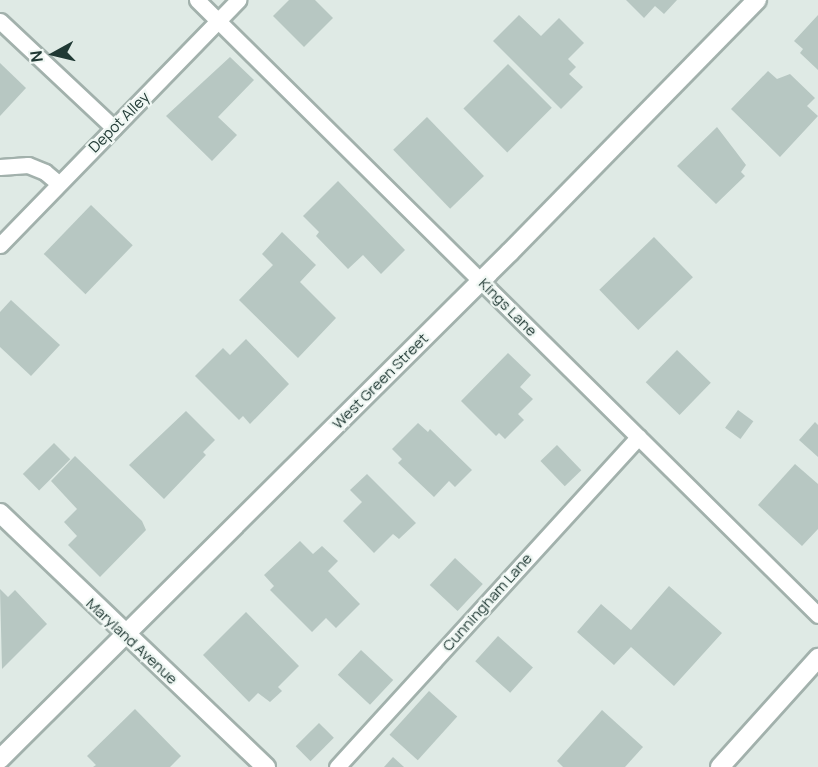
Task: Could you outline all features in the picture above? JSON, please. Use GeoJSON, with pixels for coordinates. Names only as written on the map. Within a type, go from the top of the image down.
{"type":"FeatureCollection","features":[{"type":"Feature","properties":{"kind":"street","name":"West Green Street"},"geometry":{"type":"LineString","coordinates":[[0,759],[481,280],[757,0]]}},
{"type":"Feature","properties":{"kind":"street","name":"Maryland Avenue"},"geometry":{"type":"LineString","coordinates":[[0,513],[266,767]]}},
{"type":"Feature","properties":{"kind":"street"},"geometry":{"type":"LineString","coordinates":[[720,767],[818,658]]}},
{"type":"Feature","properties":{"kind":"lane","name":"Kings Lane"},"geometry":{"type":"LineString","coordinates":[[197,0],[818,615]]}},
{"type":"Feature","properties":{"kind":"lane","name":"Depot Alley"},"geometry":{"type":"LineString","coordinates":[[0,245],[238,0]]}},
{"type":"Feature","properties":{"kind":"lane"},"geometry":{"type":"LineString","coordinates":[[0,21],[114,128]]}},
{"type":"Feature","properties":{"kind":"lane"},"geometry":{"type":"LineString","coordinates":[[0,167],[28,165],[45,172],[58,183]]}},
{"type":"Feature","properties":{"kind":"lane","name":"Cunningham Lane"},"geometry":{"type":"LineString","coordinates":[[337,767],[638,436]]}},
{"type":"Feature","properties":{"kind":"building"},"geometry":{"type":"Polygon","coordinates":[[[289,0],[315,0],[333,18],[304,47],[273,16],[289,0]]]}},
{"type":"Feature","properties":{"kind":"building"},"geometry":{"type":"Polygon","coordinates":[[[626,0],[677,0],[664,14],[655,6],[644,18],[626,0]]]}},
{"type":"Feature","properties":{"kind":"building"},"geometry":{"type":"Polygon","coordinates":[[[519,15],[541,36],[559,18],[584,43],[568,59],[576,67],[569,74],[583,87],[561,109],[493,41],[519,15]]]}},
{"type":"Feature","properties":{"kind":"building"},"geometry":{"type":"Polygon","coordinates":[[[818,15],[818,70],[800,53],[803,49],[794,41],[818,15]]]}},
{"type":"Feature","properties":{"kind":"building"},"geometry":{"type":"Polygon","coordinates":[[[230,57],[254,80],[218,117],[237,135],[212,161],[166,116],[230,57]]]}},
{"type":"Feature","properties":{"kind":"building"},"geometry":{"type":"Polygon","coordinates":[[[0,63],[26,88],[0,116],[0,63]]]}},
{"type":"Feature","properties":{"kind":"building"},"geometry":{"type":"Polygon","coordinates":[[[508,64],[552,108],[507,152],[463,109],[508,64]]]}},
{"type":"Feature","properties":{"kind":"building"},"geometry":{"type":"Polygon","coordinates":[[[768,71],[777,79],[790,74],[815,98],[807,106],[818,116],[780,157],[731,109],[768,71]]]}},
{"type":"Feature","properties":{"kind":"building"},"geometry":{"type":"Polygon","coordinates":[[[427,117],[484,176],[450,209],[393,150],[427,117]]]}},
{"type":"Feature","properties":{"kind":"building"},"geometry":{"type":"Polygon","coordinates":[[[717,127],[746,165],[741,172],[745,176],[716,204],[677,166],[717,127]]]}},
{"type":"Feature","properties":{"kind":"building"},"geometry":{"type":"Polygon","coordinates":[[[338,181],[405,250],[381,274],[363,255],[348,269],[316,236],[319,232],[303,216],[338,181]]]}},
{"type":"Feature","properties":{"kind":"building"},"geometry":{"type":"Polygon","coordinates":[[[91,205],[133,245],[85,294],[44,254],[91,205]]]}},
{"type":"Feature","properties":{"kind":"building"},"geometry":{"type":"Polygon","coordinates":[[[282,232],[316,265],[300,282],[336,318],[298,358],[239,300],[273,265],[262,254],[282,232]]]}},
{"type":"Feature","properties":{"kind":"building"},"geometry":{"type":"Polygon","coordinates":[[[654,237],[693,277],[638,330],[599,290],[654,237]]]}},
{"type":"Feature","properties":{"kind":"building"},"geometry":{"type":"Polygon","coordinates":[[[11,300],[60,345],[31,376],[0,347],[0,312],[11,300]]]}},
{"type":"Feature","properties":{"kind":"building"},"geometry":{"type":"Polygon","coordinates":[[[246,339],[289,384],[250,424],[243,416],[239,420],[195,376],[223,348],[230,355],[246,339]]]}},
{"type":"Feature","properties":{"kind":"building"},"geometry":{"type":"Polygon","coordinates":[[[677,350],[711,383],[680,415],[646,382],[677,350]]]}},
{"type":"Feature","properties":{"kind":"building"},"geometry":{"type":"Polygon","coordinates":[[[508,353],[531,375],[520,387],[533,399],[518,414],[524,420],[505,439],[499,433],[496,436],[461,401],[508,353]]]}},
{"type":"Feature","properties":{"kind":"building"},"geometry":{"type":"Polygon","coordinates":[[[738,410],[753,421],[740,439],[725,428],[738,410]]]}},
{"type":"Feature","properties":{"kind":"building"},"geometry":{"type":"Polygon","coordinates":[[[186,411],[215,440],[203,452],[206,455],[164,499],[129,465],[186,411]]]}},
{"type":"Feature","properties":{"kind":"building"},"geometry":{"type":"Polygon","coordinates":[[[815,422],[818,425],[818,457],[799,440],[815,422]]]}},
{"type":"Feature","properties":{"kind":"building"},"geometry":{"type":"Polygon","coordinates":[[[418,423],[428,432],[430,429],[472,470],[455,487],[449,481],[434,497],[398,463],[402,459],[392,449],[418,423]]]}},
{"type":"Feature","properties":{"kind":"building"},"geometry":{"type":"Polygon","coordinates":[[[54,443],[70,459],[39,490],[23,474],[54,443]]]}},
{"type":"Feature","properties":{"kind":"building"},"geometry":{"type":"Polygon","coordinates":[[[557,445],[581,470],[565,486],[540,461],[557,445]]]}},
{"type":"Feature","properties":{"kind":"building"},"geometry":{"type":"Polygon","coordinates":[[[75,456],[142,521],[146,530],[100,577],[68,545],[77,536],[64,522],[77,509],[51,481],[75,456]]]}},
{"type":"Feature","properties":{"kind":"building"},"geometry":{"type":"Polygon","coordinates":[[[795,464],[818,484],[818,529],[802,546],[758,505],[795,464]]]}},
{"type":"Feature","properties":{"kind":"building"},"geometry":{"type":"Polygon","coordinates":[[[367,474],[416,523],[399,539],[393,534],[374,553],[343,521],[362,502],[350,490],[367,474]]]}},
{"type":"Feature","properties":{"kind":"building"},"geometry":{"type":"Polygon","coordinates":[[[300,541],[313,554],[322,546],[338,561],[328,571],[360,604],[336,628],[326,618],[312,632],[270,590],[274,586],[264,575],[300,541]]]}},
{"type":"Feature","properties":{"kind":"building"},"geometry":{"type":"Polygon","coordinates":[[[455,558],[483,584],[458,611],[430,585],[455,558]]]}},
{"type":"Feature","properties":{"kind":"building"},"geometry":{"type":"Polygon","coordinates":[[[669,586],[722,633],[674,686],[631,647],[614,665],[577,632],[601,604],[631,630],[669,586]]]}},
{"type":"Feature","properties":{"kind":"building"},"geometry":{"type":"Polygon","coordinates":[[[0,589],[8,597],[15,590],[47,624],[2,669],[0,589]]]}},
{"type":"Feature","properties":{"kind":"building"},"geometry":{"type":"Polygon","coordinates":[[[246,612],[299,666],[278,687],[282,691],[270,702],[258,693],[249,702],[203,655],[246,612]]]}},
{"type":"Feature","properties":{"kind":"building"},"geometry":{"type":"Polygon","coordinates":[[[498,636],[533,667],[510,693],[475,661],[498,636]]]}},
{"type":"Feature","properties":{"kind":"building"},"geometry":{"type":"Polygon","coordinates":[[[361,650],[393,680],[370,705],[338,675],[361,650]]]}},
{"type":"Feature","properties":{"kind":"building"},"geometry":{"type":"Polygon","coordinates":[[[429,691],[457,716],[418,760],[390,735],[429,691]]]}},
{"type":"Feature","properties":{"kind":"building"},"geometry":{"type":"Polygon","coordinates":[[[135,709],[181,756],[170,767],[93,767],[96,765],[87,756],[135,709]]]}},
{"type":"Feature","properties":{"kind":"building"},"geometry":{"type":"Polygon","coordinates":[[[602,710],[643,747],[625,767],[563,767],[557,761],[602,710]]]}},
{"type":"Feature","properties":{"kind":"building"},"geometry":{"type":"Polygon","coordinates":[[[319,723],[334,738],[311,761],[296,746],[319,723]]]}},
{"type":"Feature","properties":{"kind":"building"},"geometry":{"type":"Polygon","coordinates":[[[393,757],[404,767],[384,767],[393,757]]]}}]}
